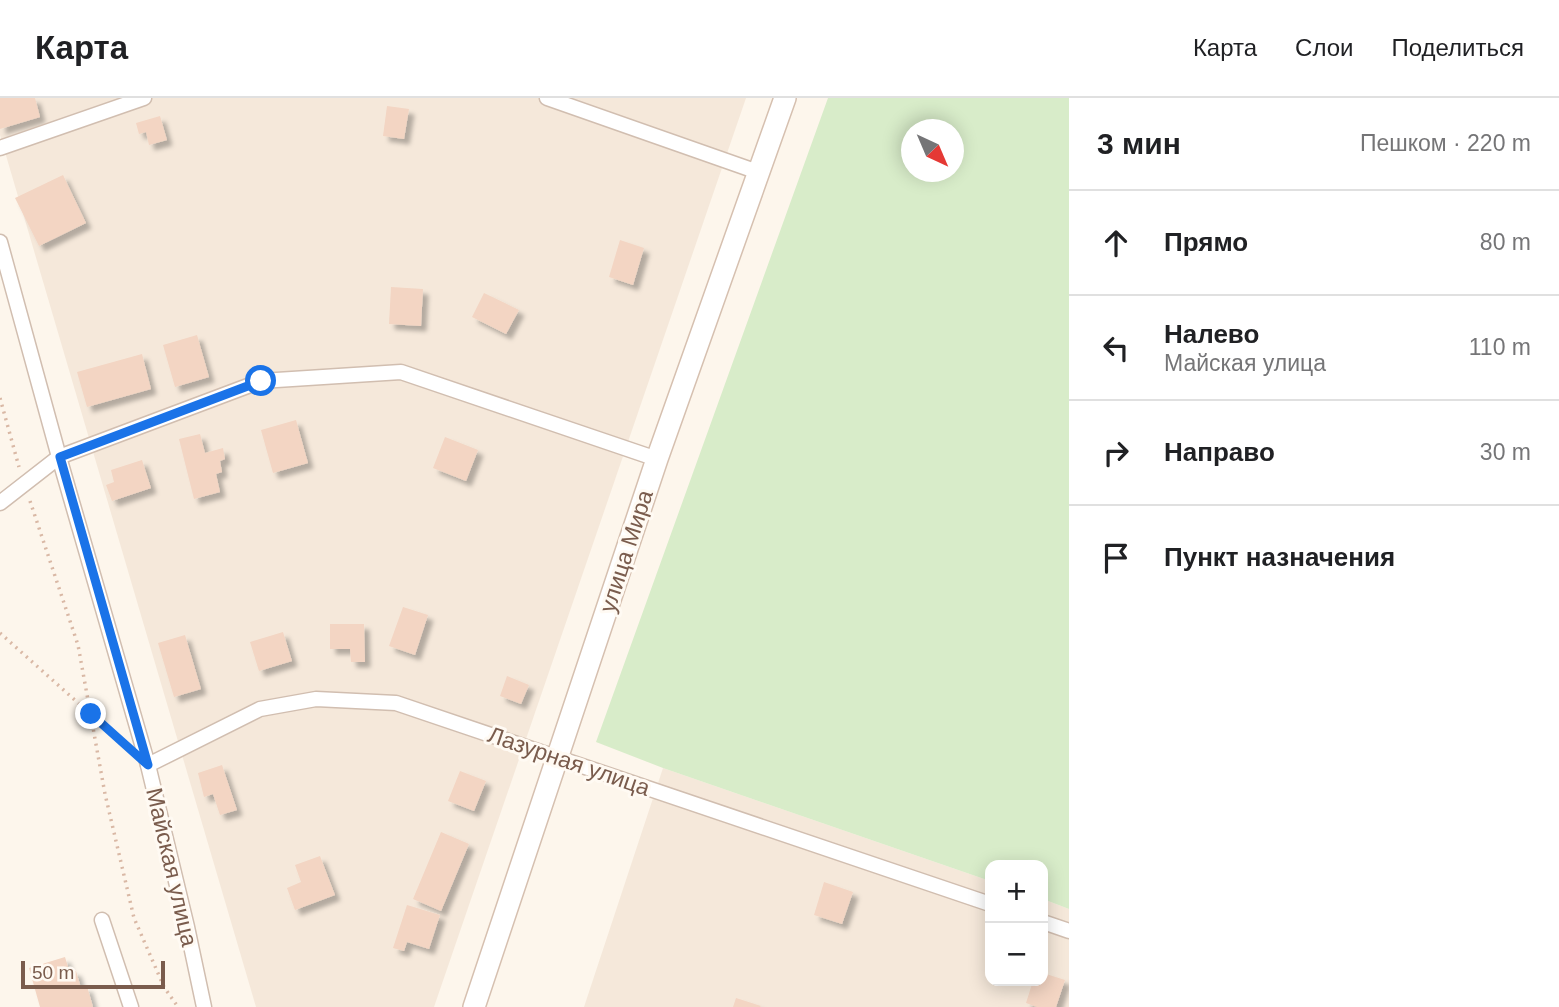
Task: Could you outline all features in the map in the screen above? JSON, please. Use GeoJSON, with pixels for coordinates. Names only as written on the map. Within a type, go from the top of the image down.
{"type":"FeatureCollection","features":[{"type":"Feature","properties":{"kind":"main road","name":"улица Мира"},"geometry":{"type":"LineString","coordinates":[[474,1007],[657,459],[785,98]]}},
{"type":"Feature","properties":{"kind":"street"},"geometry":{"type":"LineString","coordinates":[[0,148],[144,98]]}},
{"type":"Feature","properties":{"kind":"street"},"geometry":{"type":"LineString","coordinates":[[547,98],[758,173]]}},
{"type":"Feature","properties":{"kind":"street","name":"Майская улица"},"geometry":{"type":"LineString","coordinates":[[0,242],[148,765],[204,1007]]}},
{"type":"Feature","properties":{"kind":"street"},"geometry":{"type":"LineString","coordinates":[[0,503],[60,457],[261,381],[401,372],[657,459]]}},
{"type":"Feature","properties":{"kind":"street","name":"Лазурная улица"},"geometry":{"type":"LineString","coordinates":[[148,765],[260,709],[316,699],[396,703],[985,902]]}},
{"type":"Feature","properties":{"kind":"street"},"geometry":{"type":"LineString","coordinates":[[102,920],[131,1007]]}},
{"type":"Feature","properties":{"kind":"street"},"geometry":{"type":"LineString","coordinates":[[1046,923],[1069,931]]}},
{"type":"Feature","properties":{"kind":"path"},"geometry":{"type":"LineString","coordinates":[[0,398],[24,484],[78,645],[105,794],[134,918],[164,987],[178,1007]]}},
{"type":"Feature","properties":{"kind":"path"},"geometry":{"type":"LineString","coordinates":[[0,633],[148,765]]}},
{"type":"Feature","properties":{"kind":"shaded area"},"geometry":{"type":"Polygon","coordinates":[[[0,98],[746,98],[434,1007],[256,1007],[0,135],[0,98]]]}},
{"type":"Feature","properties":{"kind":"shaded area"},"geometry":{"type":"Polygon","coordinates":[[[663,768],[985,879],[985,986],[1048,986],[1048,901],[1069,909],[1069,1007],[584,1007],[663,768]]]}},
{"type":"Feature","properties":{"kind":"green space"},"geometry":{"type":"Polygon","coordinates":[[[828,98],[1069,98],[1069,909],[1048,901],[1048,860],[985,860],[985,879],[663,768],[596,742],[828,98]]]}},
{"type":"Feature","properties":{"kind":"building"},"geometry":{"type":"Polygon","coordinates":[[[0,98],[35,98],[40,117],[0,129],[0,98]]]}},
{"type":"Feature","properties":{"kind":"building"},"geometry":{"type":"Polygon","coordinates":[[[387,106],[409,109],[404,139],[383,136],[387,106]]]}},
{"type":"Feature","properties":{"kind":"building"},"geometry":{"type":"Polygon","coordinates":[[[160,116],[167,140],[149,145],[146,132],[139,134],[136,123],[160,116]]]}},
{"type":"Feature","properties":{"kind":"building"},"geometry":{"type":"Polygon","coordinates":[[[63,175],[86,223],[39,246],[15,198],[63,175]]]}},
{"type":"Feature","properties":{"kind":"building"},"geometry":{"type":"Polygon","coordinates":[[[620,240],[644,248],[633,285],[609,277],[620,240]]]}},
{"type":"Feature","properties":{"kind":"building"},"geometry":{"type":"Polygon","coordinates":[[[391,287],[423,289],[421,326],[389,324],[391,287]]]}},
{"type":"Feature","properties":{"kind":"building"},"geometry":{"type":"Polygon","coordinates":[[[484,293],[519,310],[506,334],[472,317],[484,293]]]}},
{"type":"Feature","properties":{"kind":"building"},"geometry":{"type":"Polygon","coordinates":[[[197,335],[209,377],[175,387],[163,345],[197,335]]]}},
{"type":"Feature","properties":{"kind":"building"},"geometry":{"type":"Polygon","coordinates":[[[142,354],[151,389],[87,407],[77,372],[142,354]]]}},
{"type":"Feature","properties":{"kind":"building"},"geometry":{"type":"Polygon","coordinates":[[[296,420],[308,463],[273,473],[261,430],[296,420]]]}},
{"type":"Feature","properties":{"kind":"building"},"geometry":{"type":"Polygon","coordinates":[[[200,434],[205,453],[223,448],[225,459],[220,461],[222,472],[216,474],[220,492],[194,499],[179,439],[200,434]]]}},
{"type":"Feature","properties":{"kind":"building"},"geometry":{"type":"Polygon","coordinates":[[[445,437],[478,450],[466,481],[433,468],[445,437]]]}},
{"type":"Feature","properties":{"kind":"building"},"geometry":{"type":"Polygon","coordinates":[[[142,460],[151,488],[112,501],[106,485],[114,482],[111,470],[142,460]]]}},
{"type":"Feature","properties":{"kind":"building"},"geometry":{"type":"Polygon","coordinates":[[[403,607],[428,615],[415,655],[389,646],[403,607]]]}},
{"type":"Feature","properties":{"kind":"building"},"geometry":{"type":"Polygon","coordinates":[[[330,624],[364,624],[365,662],[351,662],[350,649],[330,649],[330,624]]]}},
{"type":"Feature","properties":{"kind":"building"},"geometry":{"type":"Polygon","coordinates":[[[283,632],[292,661],[259,671],[250,642],[283,632]]]}},
{"type":"Feature","properties":{"kind":"building"},"geometry":{"type":"Polygon","coordinates":[[[185,635],[201,689],[174,697],[158,643],[185,635]]]}},
{"type":"Feature","properties":{"kind":"building"},"geometry":{"type":"Polygon","coordinates":[[[507,676],[529,685],[521,704],[500,696],[507,676]]]}},
{"type":"Feature","properties":{"kind":"building"},"geometry":{"type":"Polygon","coordinates":[[[222,765],[237,810],[220,815],[213,794],[204,797],[198,773],[222,765]]]}},
{"type":"Feature","properties":{"kind":"building"},"geometry":{"type":"Polygon","coordinates":[[[460,771],[486,781],[474,811],[448,801],[460,771]]]}},
{"type":"Feature","properties":{"kind":"building"},"geometry":{"type":"Polygon","coordinates":[[[441,832],[469,844],[441,911],[413,899],[441,832]]]}},
{"type":"Feature","properties":{"kind":"building"},"geometry":{"type":"Polygon","coordinates":[[[320,856],[335,895],[295,910],[287,888],[301,882],[295,865],[320,856]]]}},
{"type":"Feature","properties":{"kind":"building"},"geometry":{"type":"Polygon","coordinates":[[[824,882],[853,892],[842,924],[814,915],[824,882]]]}},
{"type":"Feature","properties":{"kind":"building"},"geometry":{"type":"Polygon","coordinates":[[[407,905],[440,915],[429,949],[407,942],[404,951],[393,948],[407,905]]]}},
{"type":"Feature","properties":{"kind":"building"},"geometry":{"type":"Polygon","coordinates":[[[65,957],[69,970],[76,971],[81,988],[87,986],[93,1007],[40,1007],[29,968],[65,957]]]}},
{"type":"Feature","properties":{"kind":"building"},"geometry":{"type":"Polygon","coordinates":[[[1048,975],[1065,980],[1056,1007],[1037,1007],[1026,1003],[1031,986],[1048,986],[1048,975]]]}},
{"type":"Feature","properties":{"kind":"building"},"geometry":{"type":"Polygon","coordinates":[[[736,998],[761,1006],[733,1007],[736,998]]]}},
{"type":"Feature","properties":{"kind":"route"},"geometry":{"type":"LineString","coordinates":[[91,714],[148,765],[60,457],[261,381]]}}]}
